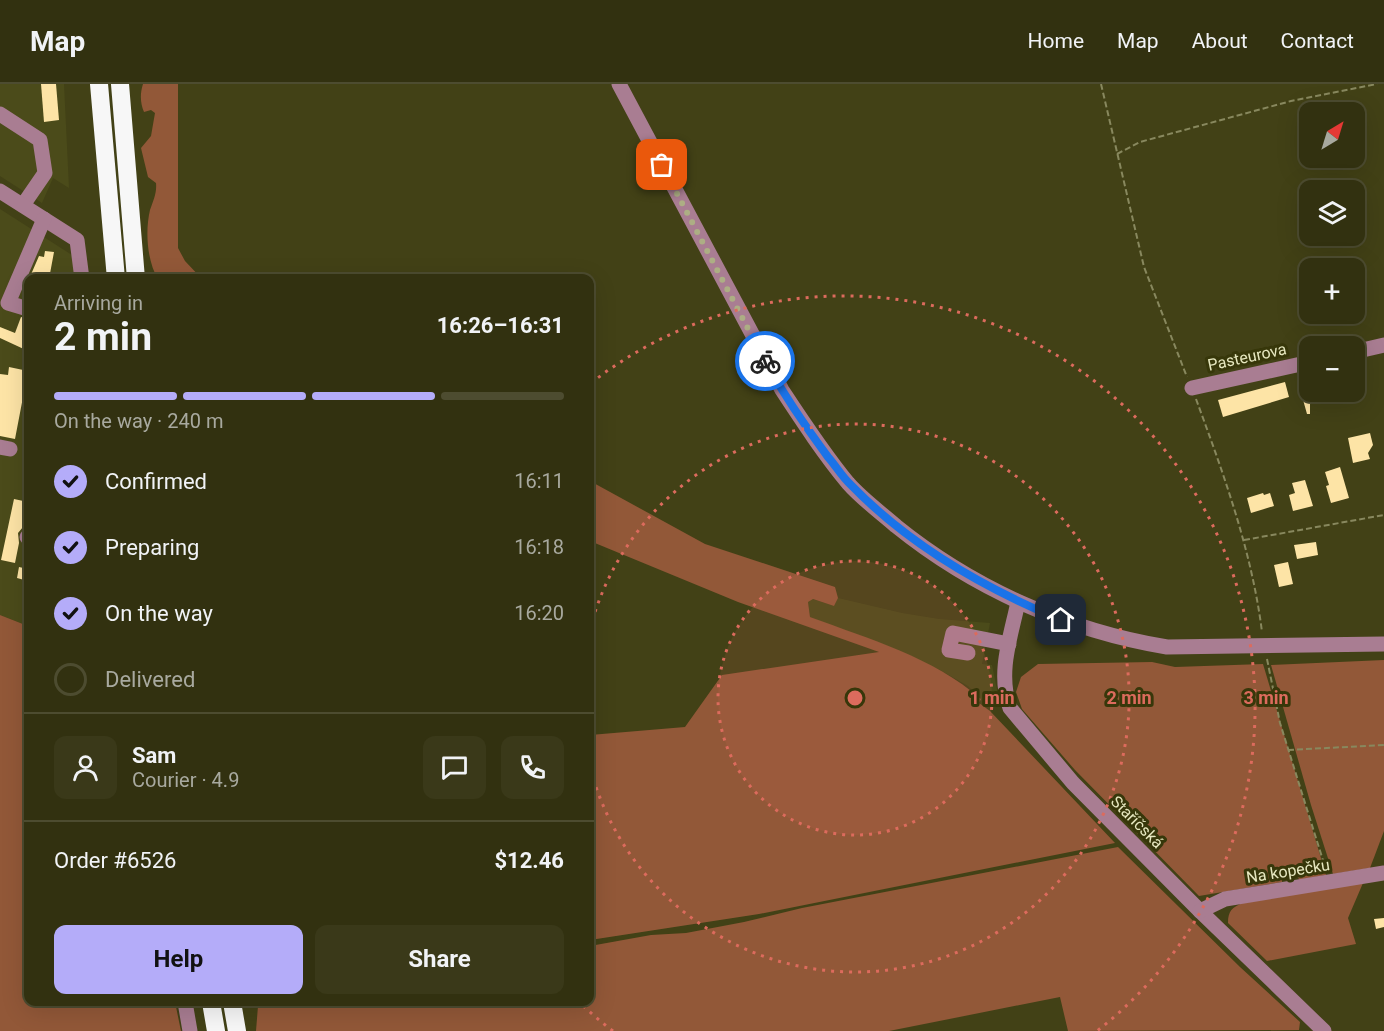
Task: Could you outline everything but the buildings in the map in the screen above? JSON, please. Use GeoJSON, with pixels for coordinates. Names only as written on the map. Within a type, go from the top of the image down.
{"type":"FeatureCollection","features":[{"type":"Feature","properties":{"kind":"highway"},"geometry":{"type":"LineString","coordinates":[[99,84],[116,274]]}},
{"type":"Feature","properties":{"kind":"highway"},"geometry":{"type":"LineString","coordinates":[[120,84],[136,274]]}},
{"type":"Feature","properties":{"kind":"highway"},"geometry":{"type":"LineString","coordinates":[[127,185],[131,84]]}},
{"type":"Feature","properties":{"kind":"highway"},"geometry":{"type":"LineString","coordinates":[[212,1006],[216,1031]]}},
{"type":"Feature","properties":{"kind":"highway"},"geometry":{"type":"LineString","coordinates":[[233,1006],[239,1031]]}},
{"type":"Feature","properties":{"kind":"street"},"geometry":{"type":"LineString","coordinates":[[619,84],[782,390],[810,434],[849,484],[920,545],[1018,602],[1102,634],[1167,647],[1384,644]]}},
{"type":"Feature","properties":{"kind":"street"},"geometry":{"type":"LineString","coordinates":[[0,114],[40,140],[45,174],[23,205]]}},
{"type":"Feature","properties":{"kind":"street"},"geometry":{"type":"LineString","coordinates":[[0,191],[77,240],[81,274]]}},
{"type":"Feature","properties":{"kind":"street"},"geometry":{"type":"LineString","coordinates":[[24,308],[8,303],[44,219]]}},
{"type":"Feature","properties":{"kind":"street"},"geometry":{"type":"LineString","coordinates":[[1365,349],[1384,345]]}},
{"type":"Feature","properties":{"kind":"street","name":"Pasteurova"},"geometry":{"type":"LineString","coordinates":[[1192,388],[1299,364]]}},
{"type":"Feature","properties":{"kind":"street","name":"Staříčská"},"geometry":{"type":"LineString","coordinates":[[1018,602],[1003,677],[1010,708],[1073,783],[1324,1031]]}},
{"type":"Feature","properties":{"kind":"street"},"geometry":{"type":"LineString","coordinates":[[968,653],[950,650],[952,633],[1009,644]]}},
{"type":"Feature","properties":{"kind":"street","name":"Na kopečku"},"geometry":{"type":"LineString","coordinates":[[1200,911],[1226,899],[1384,873]]}},
{"type":"Feature","properties":{"kind":"street"},"geometry":{"type":"LineString","coordinates":[[186,1006],[190,1031]]}},
{"type":"Feature","properties":{"kind":"street"},"geometry":{"type":"LineString","coordinates":[[238,1006],[239,1031]]}},
{"type":"Feature","properties":{"kind":"path"},"geometry":{"type":"LineString","coordinates":[[1101,84],[1144,267],[1192,388]]}},
{"type":"Feature","properties":{"kind":"path"},"geometry":{"type":"LineString","coordinates":[[1118,154],[1140,142],[1280,104],[1377,84]]}},
{"type":"Feature","properties":{"kind":"path"},"geometry":{"type":"LineString","coordinates":[[1244,540],[1384,515]]}},
{"type":"Feature","properties":{"kind":"path"},"geometry":{"type":"LineString","coordinates":[[1288,750],[1384,745]]}},
{"type":"Feature","properties":{"kind":"shaded area"},"geometry":{"type":"Polygon","coordinates":[[[0,84],[64,84],[69,188],[53,178],[42,203],[0,176],[0,84]]]}},
{"type":"Feature","properties":{"kind":"shaded area"},"geometry":{"type":"Polygon","coordinates":[[[143,84],[178,84],[178,248],[185,261],[197,274],[155,274],[151,264],[148,227],[156,183],[148,177],[141,148],[151,136],[155,113],[151,110],[144,112],[141,91],[143,84]]]}},
{"type":"Feature","properties":{"kind":"shaded area"},"geometry":{"type":"Polygon","coordinates":[[[0,209],[75,257],[77,274],[24,274],[24,624],[0,615],[0,209]]]}},
{"type":"Feature","properties":{"kind":"shaded area"},"geometry":{"type":"Polygon","coordinates":[[[594,483],[705,544],[835,587],[838,598],[834,606],[813,599],[808,602],[810,617],[900,650],[962,684],[981,699],[979,703],[990,711],[1115,843],[759,914],[594,939],[594,735],[685,727],[722,675],[879,652],[738,602],[594,543],[594,483]]]}},
{"type":"Feature","properties":{"kind":"shaded area"},"geometry":{"type":"Polygon","coordinates":[[[838,598],[902,613],[990,623],[982,664],[992,665],[999,699],[988,706],[968,686],[940,670],[810,617],[808,602],[812,599],[834,606],[838,598]]]}},
{"type":"Feature","properties":{"kind":"shaded area"},"geometry":{"type":"Polygon","coordinates":[[[0,615],[24,624],[24,1006],[176,1006],[181,1031],[0,1031],[0,615]]]}},
{"type":"Feature","properties":{"kind":"shaded area"},"geometry":{"type":"Polygon","coordinates":[[[1384,660],[1384,831],[1370,868],[1333,874],[1271,665],[1384,660]]]}},
{"type":"Feature","properties":{"kind":"shaded area"},"geometry":{"type":"Polygon","coordinates":[[[1152,662],[1175,667],[1263,664],[1326,875],[1299,880],[1298,876],[1282,879],[1282,882],[1199,896],[1075,770],[1022,709],[1016,692],[1021,677],[1038,664],[1152,662]]]}},
{"type":"Feature","properties":{"kind":"shaded area"},"geometry":{"type":"Polygon","coordinates":[[[1118,847],[1240,967],[1300,1022],[1299,1030],[1068,1031],[1060,997],[889,1031],[256,1031],[258,1006],[594,1006],[594,945],[651,935],[686,933],[802,908],[1118,847]]]}},
{"type":"Feature","properties":{"kind":"shaded area"},"geometry":{"type":"Polygon","coordinates":[[[1363,883],[1348,918],[1356,944],[1267,961],[1228,923],[1231,910],[1243,903],[1363,883]]]}},
{"type":"Feature","properties":{"kind":"way so far"},"geometry":{"type":"LineString","coordinates":[[662,165],[765,361]]}},
{"type":"Feature","properties":{"kind":"route"},"geometry":{"type":"LineString","coordinates":[[765,361],[810,434],[849,484],[880,513],[920,545],[968,575],[1018,602],[1061,620]]}}]}
